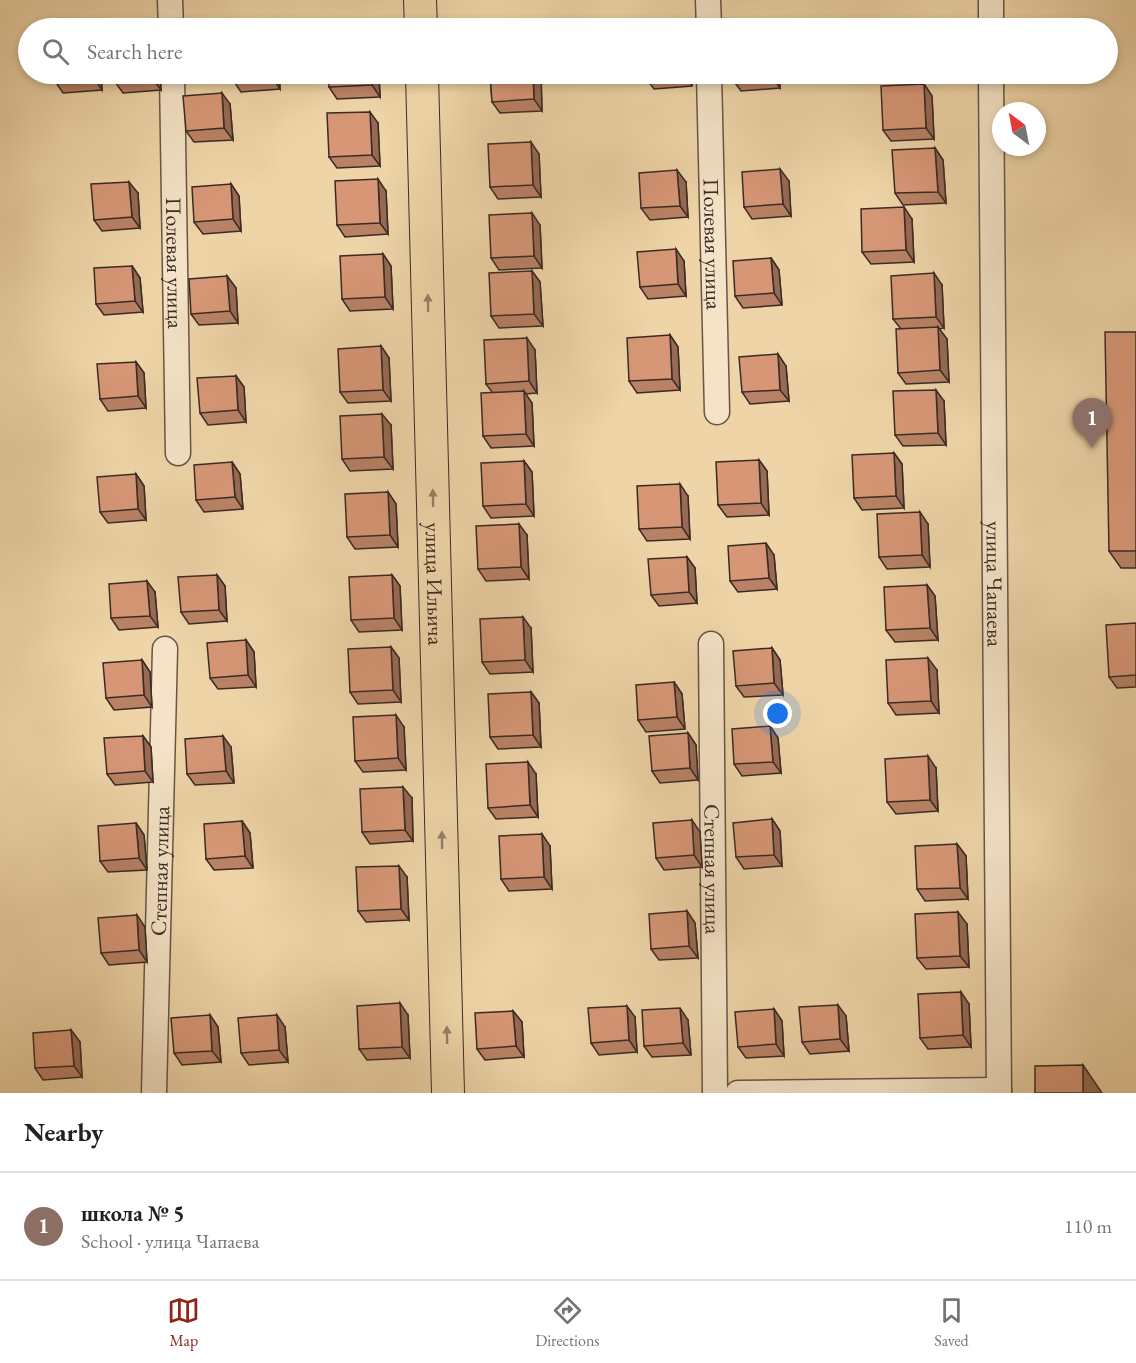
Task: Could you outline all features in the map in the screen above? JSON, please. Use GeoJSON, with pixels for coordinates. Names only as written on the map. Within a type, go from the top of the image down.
{"type":"FeatureCollection","features":[{"type":"Feature","properties":{"kind":"main road"},"geometry":{"type":"LineString","coordinates":[[420,0],[421,18]]}},
{"type":"Feature","properties":{"kind":"main road","name":"улица Ильича"},"geometry":{"type":"LineString","coordinates":[[422,84],[448,1093]]}},
{"type":"Feature","properties":{"kind":"street"},"geometry":{"type":"LineString","coordinates":[[170,0],[171,18]]}},
{"type":"Feature","properties":{"kind":"street"},"geometry":{"type":"LineString","coordinates":[[708,0],[709,18]]}},
{"type":"Feature","properties":{"kind":"street"},"geometry":{"type":"LineString","coordinates":[[991,0],[991,18]]}},
{"type":"Feature","properties":{"kind":"street","name":"Полевая улица"},"geometry":{"type":"LineString","coordinates":[[172,84],[178,453]]}},
{"type":"Feature","properties":{"kind":"street","name":"Полевая улица"},"geometry":{"type":"LineString","coordinates":[[710,84],[717,412]]}},
{"type":"Feature","properties":{"kind":"street","name":"улица Чапаева"},"geometry":{"type":"LineString","coordinates":[[991,84],[999,1091]]}},
{"type":"Feature","properties":{"kind":"street","name":"Степная улица"},"geometry":{"type":"LineString","coordinates":[[711,644],[715,1093]]}},
{"type":"Feature","properties":{"kind":"street","name":"Степная улица"},"geometry":{"type":"LineString","coordinates":[[154,1093],[165,649]]}},
{"type":"Feature","properties":{"kind":"street"},"geometry":{"type":"LineString","coordinates":[[738,1093],[999,1091]]}},
{"type":"Feature","properties":{"kind":"building"},"geometry":{"type":"Polygon","coordinates":[[[329,84],[372,85],[329,87],[329,84]]]}},
{"type":"Feature","properties":{"kind":"building"},"geometry":{"type":"Polygon","coordinates":[[[491,84],[533,84],[534,99],[492,102],[491,84]]]}},
{"type":"Feature","properties":{"kind":"building"},"geometry":{"type":"Polygon","coordinates":[[[924,84],[926,128],[883,130],[881,86],[924,84]]]}},
{"type":"Feature","properties":{"kind":"building"},"geometry":{"type":"Polygon","coordinates":[[[222,93],[224,128],[186,131],[183,96],[222,93]]]}},
{"type":"Feature","properties":{"kind":"building"},"geometry":{"type":"Polygon","coordinates":[[[370,112],[372,155],[329,157],[327,113],[370,112]]]}},
{"type":"Feature","properties":{"kind":"building"},"geometry":{"type":"Polygon","coordinates":[[[531,142],[533,185],[490,187],[488,144],[531,142]]]}},
{"type":"Feature","properties":{"kind":"building"},"geometry":{"type":"Polygon","coordinates":[[[935,148],[938,192],[895,193],[892,150],[935,148]]]}},
{"type":"Feature","properties":{"kind":"building"},"geometry":{"type":"Polygon","coordinates":[[[780,169],[783,204],[744,207],[742,172],[780,169]]]}},
{"type":"Feature","properties":{"kind":"building"},"geometry":{"type":"Polygon","coordinates":[[[677,170],[680,206],[641,208],[639,173],[677,170]]]}},
{"type":"Feature","properties":{"kind":"building"},"geometry":{"type":"Polygon","coordinates":[[[378,179],[380,223],[337,225],[335,181],[378,179]]]}},
{"type":"Feature","properties":{"kind":"building"},"geometry":{"type":"Polygon","coordinates":[[[129,182],[132,217],[94,220],[91,184],[129,182]]]}},
{"type":"Feature","properties":{"kind":"building"},"geometry":{"type":"Polygon","coordinates":[[[231,184],[233,219],[194,222],[192,187],[231,184]]]}},
{"type":"Feature","properties":{"kind":"building"},"geometry":{"type":"Polygon","coordinates":[[[904,207],[906,250],[862,252],[861,209],[904,207]]]}},
{"type":"Feature","properties":{"kind":"building"},"geometry":{"type":"Polygon","coordinates":[[[532,213],[534,256],[491,258],[489,215],[532,213]]]}},
{"type":"Feature","properties":{"kind":"building"},"geometry":{"type":"Polygon","coordinates":[[[676,249],[678,284],[640,287],[637,252],[676,249]]]}},
{"type":"Feature","properties":{"kind":"building"},"geometry":{"type":"Polygon","coordinates":[[[383,254],[385,297],[342,299],[340,256],[383,254]]]}},
{"type":"Feature","properties":{"kind":"building"},"geometry":{"type":"Polygon","coordinates":[[[771,258],[774,293],[735,296],[733,261],[771,258]]]}},
{"type":"Feature","properties":{"kind":"building"},"geometry":{"type":"Polygon","coordinates":[[[132,266],[135,301],[96,304],[94,268],[132,266]]]}},
{"type":"Feature","properties":{"kind":"building"},"geometry":{"type":"Polygon","coordinates":[[[532,271],[534,314],[491,316],[489,273],[532,271]]]}},
{"type":"Feature","properties":{"kind":"building"},"geometry":{"type":"Polygon","coordinates":[[[934,273],[936,317],[893,319],[891,276],[934,273]]]}},
{"type":"Feature","properties":{"kind":"building"},"geometry":{"type":"Polygon","coordinates":[[[227,276],[230,311],[191,314],[189,279],[227,276]]]}},
{"type":"Feature","properties":{"kind":"building"},"geometry":{"type":"Polygon","coordinates":[[[938,327],[940,370],[898,373],[896,329],[938,327]]]}},
{"type":"Feature","properties":{"kind":"building"},"geometry":{"type":"Polygon","coordinates":[[[1105,332],[1136,332],[1136,551],[1109,551],[1105,332]]]}},
{"type":"Feature","properties":{"kind":"building"},"geometry":{"type":"Polygon","coordinates":[[[670,335],[672,379],[629,381],[627,338],[670,335]]]}},
{"type":"Feature","properties":{"kind":"building"},"geometry":{"type":"Polygon","coordinates":[[[527,338],[529,381],[486,384],[484,340],[527,338]]]}},
{"type":"Feature","properties":{"kind":"building"},"geometry":{"type":"Polygon","coordinates":[[[381,346],[383,390],[340,392],[338,349],[381,346]]]}},
{"type":"Feature","properties":{"kind":"building"},"geometry":{"type":"Polygon","coordinates":[[[778,354],[780,390],[742,392],[739,357],[778,354]]]}},
{"type":"Feature","properties":{"kind":"building"},"geometry":{"type":"Polygon","coordinates":[[[136,362],[138,396],[100,399],[97,364],[136,362]]]}},
{"type":"Feature","properties":{"kind":"building"},"geometry":{"type":"Polygon","coordinates":[[[236,376],[238,410],[200,413],[197,378],[236,376]]]}},
{"type":"Feature","properties":{"kind":"building"},"geometry":{"type":"Polygon","coordinates":[[[936,390],[938,433],[895,435],[893,391],[936,390]]]}},
{"type":"Feature","properties":{"kind":"building"},"geometry":{"type":"Polygon","coordinates":[[[524,391],[526,434],[483,436],[481,393],[524,391]]]}},
{"type":"Feature","properties":{"kind":"building"},"geometry":{"type":"Polygon","coordinates":[[[382,414],[384,457],[342,459],[340,416],[382,414]]]}},
{"type":"Feature","properties":{"kind":"building"},"geometry":{"type":"Polygon","coordinates":[[[894,453],[896,496],[854,498],[852,455],[894,453]]]}},
{"type":"Feature","properties":{"kind":"building"},"geometry":{"type":"Polygon","coordinates":[[[759,460],[761,503],[718,505],[716,462],[759,460]]]}},
{"type":"Feature","properties":{"kind":"building"},"geometry":{"type":"Polygon","coordinates":[[[524,461],[526,504],[483,506],[481,463],[524,461]]]}},
{"type":"Feature","properties":{"kind":"building"},"geometry":{"type":"Polygon","coordinates":[[[232,462],[235,497],[196,500],[194,465],[232,462]]]}},
{"type":"Feature","properties":{"kind":"building"},"geometry":{"type":"Polygon","coordinates":[[[136,474],[138,509],[100,512],[97,477],[136,474]]]}},
{"type":"Feature","properties":{"kind":"building"},"geometry":{"type":"Polygon","coordinates":[[[680,484],[682,527],[639,529],[637,486],[680,484]]]}},
{"type":"Feature","properties":{"kind":"building"},"geometry":{"type":"Polygon","coordinates":[[[388,492],[390,535],[347,537],[345,494],[388,492]]]}},
{"type":"Feature","properties":{"kind":"building"},"geometry":{"type":"Polygon","coordinates":[[[920,512],[922,555],[879,557],[877,514],[920,512]]]}},
{"type":"Feature","properties":{"kind":"building"},"geometry":{"type":"Polygon","coordinates":[[[519,524],[521,567],[478,569],[476,526],[519,524]]]}},
{"type":"Feature","properties":{"kind":"building"},"geometry":{"type":"Polygon","coordinates":[[[766,543],[769,578],[730,581],[728,546],[766,543]]]}},
{"type":"Feature","properties":{"kind":"building"},"geometry":{"type":"Polygon","coordinates":[[[687,557],[689,592],[651,595],[648,559],[687,557]]]}},
{"type":"Feature","properties":{"kind":"building"},"geometry":{"type":"Polygon","coordinates":[[[217,575],[219,610],[181,612],[178,577],[217,575]]]}},
{"type":"Feature","properties":{"kind":"building"},"geometry":{"type":"Polygon","coordinates":[[[392,575],[394,618],[351,620],[349,577],[392,575]]]}},
{"type":"Feature","properties":{"kind":"building"},"geometry":{"type":"Polygon","coordinates":[[[147,581],[150,616],[111,618],[109,584],[147,581]]]}},
{"type":"Feature","properties":{"kind":"building"},"geometry":{"type":"Polygon","coordinates":[[[927,585],[930,628],[886,630],[884,587],[927,585]]]}},
{"type":"Feature","properties":{"kind":"building"},"geometry":{"type":"Polygon","coordinates":[[[523,617],[525,660],[482,662],[480,619],[523,617]]]}},
{"type":"Feature","properties":{"kind":"building"},"geometry":{"type":"Polygon","coordinates":[[[1136,623],[1136,675],[1109,677],[1106,625],[1136,623]]]}},
{"type":"Feature","properties":{"kind":"building"},"geometry":{"type":"Polygon","coordinates":[[[246,640],[248,675],[210,678],[207,643],[246,640]]]}},
{"type":"Feature","properties":{"kind":"building"},"geometry":{"type":"Polygon","coordinates":[[[391,647],[393,690],[350,692],[348,649],[391,647]]]}},
{"type":"Feature","properties":{"kind":"building"},"geometry":{"type":"Polygon","coordinates":[[[772,648],[774,683],[736,686],[733,651],[772,648]]]}},
{"type":"Feature","properties":{"kind":"building"},"geometry":{"type":"Polygon","coordinates":[[[928,658],[931,701],[888,703],[886,660],[928,658]]]}},
{"type":"Feature","properties":{"kind":"building"},"geometry":{"type":"Polygon","coordinates":[[[142,660],[144,695],[106,698],[103,663],[142,660]]]}},
{"type":"Feature","properties":{"kind":"building"},"geometry":{"type":"Polygon","coordinates":[[[674,682],[677,717],[638,720],[636,685],[674,682]]]}},
{"type":"Feature","properties":{"kind":"building"},"geometry":{"type":"Polygon","coordinates":[[[531,692],[533,735],[490,737],[488,694],[531,692]]]}},
{"type":"Feature","properties":{"kind":"building"},"geometry":{"type":"Polygon","coordinates":[[[396,715],[398,758],[355,761],[353,717],[396,715]]]}},
{"type":"Feature","properties":{"kind":"building"},"geometry":{"type":"Polygon","coordinates":[[[770,726],[773,762],[734,764],[732,729],[770,726]]]}},
{"type":"Feature","properties":{"kind":"building"},"geometry":{"type":"Polygon","coordinates":[[[688,733],[690,768],[652,771],[649,736],[688,733]]]}},
{"type":"Feature","properties":{"kind":"building"},"geometry":{"type":"Polygon","coordinates":[[[143,736],[145,771],[107,774],[104,738],[143,736]]]}},
{"type":"Feature","properties":{"kind":"building"},"geometry":{"type":"Polygon","coordinates":[[[223,736],[226,771],[187,774],[185,739],[223,736]]]}},
{"type":"Feature","properties":{"kind":"building"},"geometry":{"type":"Polygon","coordinates":[[[928,756],[930,800],[887,802],[885,759],[928,756]]]}},
{"type":"Feature","properties":{"kind":"building"},"geometry":{"type":"Polygon","coordinates":[[[528,762],[530,805],[488,808],[486,764],[528,762]]]}},
{"type":"Feature","properties":{"kind":"building"},"geometry":{"type":"Polygon","coordinates":[[[403,787],[405,830],[362,832],[360,789],[403,787]]]}},
{"type":"Feature","properties":{"kind":"building"},"geometry":{"type":"Polygon","coordinates":[[[772,819],[774,855],[736,857],[733,823],[772,819]]]}},
{"type":"Feature","properties":{"kind":"building"},"geometry":{"type":"Polygon","coordinates":[[[692,820],[694,855],[656,858],[653,823],[692,820]]]}},
{"type":"Feature","properties":{"kind":"building"},"geometry":{"type":"Polygon","coordinates":[[[242,821],[245,856],[206,859],[204,824],[242,821]]]}},
{"type":"Feature","properties":{"kind":"building"},"geometry":{"type":"Polygon","coordinates":[[[136,823],[139,858],[100,861],[98,826],[136,823]]]}},
{"type":"Feature","properties":{"kind":"building"},"geometry":{"type":"Polygon","coordinates":[[[542,834],[544,877],[501,879],[499,836],[542,834]]]}},
{"type":"Feature","properties":{"kind":"building"},"geometry":{"type":"Polygon","coordinates":[[[957,844],[960,888],[917,889],[915,846],[957,844]]]}},
{"type":"Feature","properties":{"kind":"building"},"geometry":{"type":"Polygon","coordinates":[[[399,866],[401,909],[358,911],[356,867],[399,866]]]}},
{"type":"Feature","properties":{"kind":"building"},"geometry":{"type":"Polygon","coordinates":[[[687,911],[689,946],[651,949],[649,914],[687,911]]]}},
{"type":"Feature","properties":{"kind":"building"},"geometry":{"type":"Polygon","coordinates":[[[958,912],[960,956],[917,958],[915,914],[958,912]]]}},
{"type":"Feature","properties":{"kind":"building"},"geometry":{"type":"Polygon","coordinates":[[[137,915],[139,950],[101,953],[98,918],[137,915]]]}},
{"type":"Feature","properties":{"kind":"building"},"geometry":{"type":"Polygon","coordinates":[[[961,992],[963,1035],[920,1038],[918,994],[961,992]]]}},
{"type":"Feature","properties":{"kind":"building"},"geometry":{"type":"Polygon","coordinates":[[[400,1003],[402,1047],[359,1049],[357,1006],[400,1003]]]}},
{"type":"Feature","properties":{"kind":"building"},"geometry":{"type":"Polygon","coordinates":[[[838,1005],[840,1039],[802,1042],[799,1007],[838,1005]]]}},
{"type":"Feature","properties":{"kind":"building"},"geometry":{"type":"Polygon","coordinates":[[[627,1006],[629,1040],[591,1043],[588,1008],[627,1006]]]}},
{"type":"Feature","properties":{"kind":"building"},"geometry":{"type":"Polygon","coordinates":[[[680,1008],[683,1043],[644,1046],[642,1010],[680,1008]]]}},
{"type":"Feature","properties":{"kind":"building"},"geometry":{"type":"Polygon","coordinates":[[[774,1009],[776,1044],[738,1047],[735,1012],[774,1009]]]}},
{"type":"Feature","properties":{"kind":"building"},"geometry":{"type":"Polygon","coordinates":[[[513,1011],[516,1046],[477,1049],[475,1013],[513,1011]]]}},
{"type":"Feature","properties":{"kind":"building"},"geometry":{"type":"Polygon","coordinates":[[[210,1015],[212,1051],[174,1053],[171,1018],[210,1015]]]}},
{"type":"Feature","properties":{"kind":"building"},"geometry":{"type":"Polygon","coordinates":[[[277,1015],[279,1050],[241,1053],[238,1018],[277,1015]]]}},
{"type":"Feature","properties":{"kind":"building"},"geometry":{"type":"Polygon","coordinates":[[[71,1030],[74,1066],[35,1068],[33,1033],[71,1030]]]}},
{"type":"Feature","properties":{"kind":"building"},"geometry":{"type":"Polygon","coordinates":[[[1083,1065],[1083,1093],[1035,1093],[1035,1066],[1083,1065]]]}},
{"type":"Feature","properties":{"kind":"place","name":"школа № 5"},"geometry":{"type":"Point","coordinates":[1092,448]}}]}
